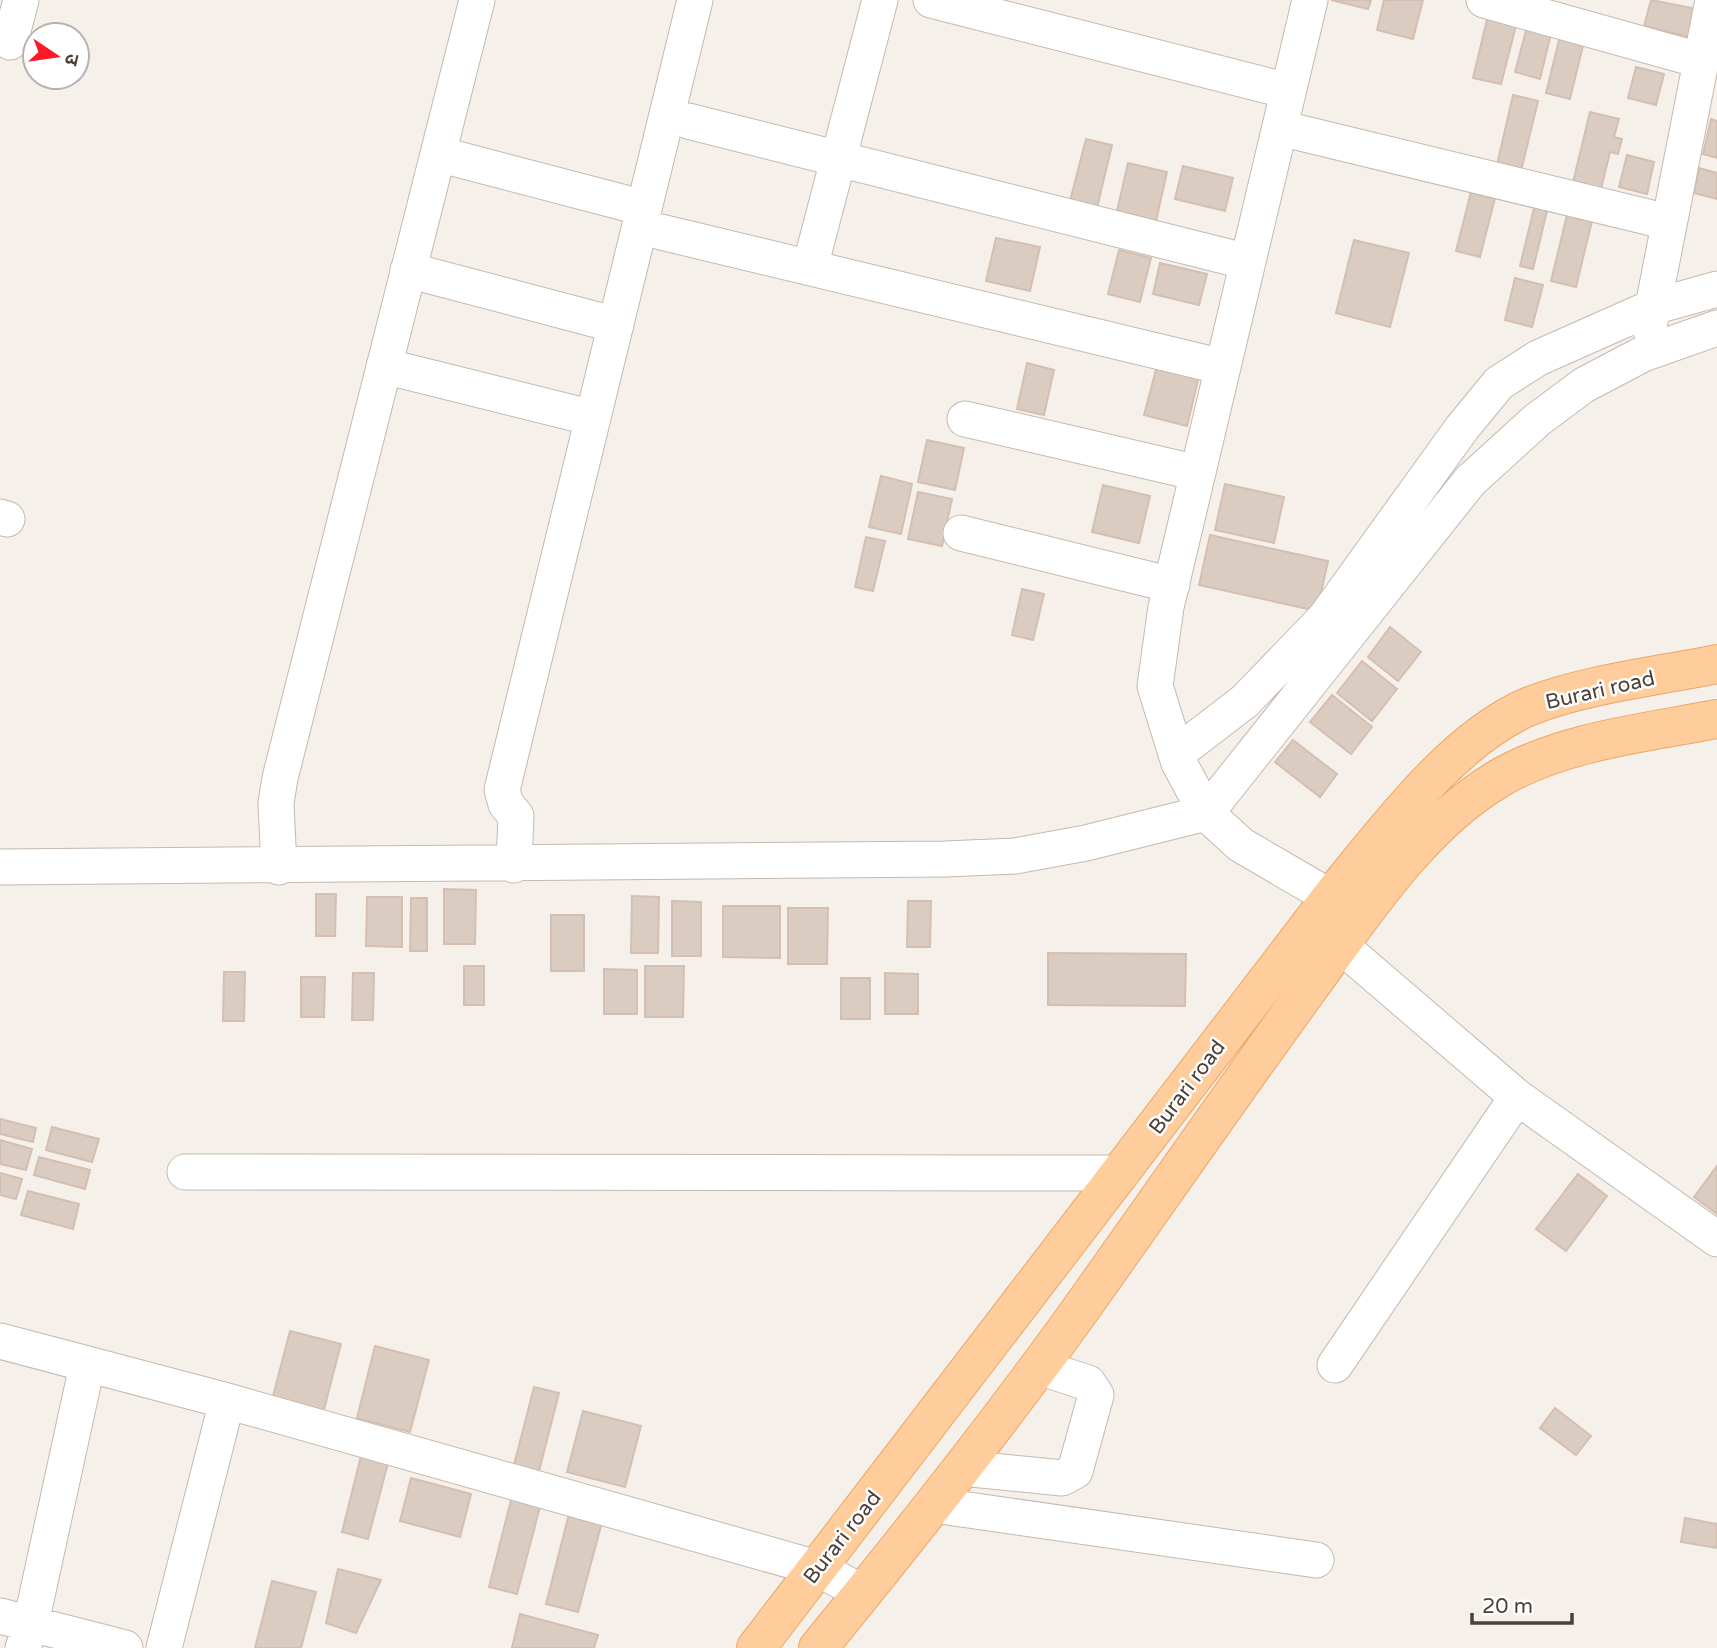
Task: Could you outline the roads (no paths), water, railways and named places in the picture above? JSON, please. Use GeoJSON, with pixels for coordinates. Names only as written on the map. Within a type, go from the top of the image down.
{"type":"FeatureCollection","features":[{"type":"Feature","properties":{"kind":"main road","name":"Burari road"},"geometry":{"type":"LineString","coordinates":[[818,1648],[934,1505],[1039,1367],[1175,1172],[1345,919],[1424,786],[1486,733],[1529,707],[1578,693],[1717,664]]}},
{"type":"Feature","properties":{"kind":"main road","name":"Burari road"},"geometry":{"type":"LineString","coordinates":[[756,1648],[1122,1173],[1345,919],[1387,881],[1456,810],[1498,779],[1548,756],[1598,742],[1717,719]]}},
{"type":"Feature","properties":{"kind":"street"},"geometry":{"type":"LineString","coordinates":[[15,43],[21,0]]}},
{"type":"Feature","properties":{"kind":"street"},"geometry":{"type":"LineString","coordinates":[[277,847],[280,778],[477,0]]}},
{"type":"Feature","properties":{"kind":"street"},"geometry":{"type":"LineString","coordinates":[[516,838],[653,220],[695,0]]}},
{"type":"Feature","properties":{"kind":"street"},"geometry":{"type":"LineString","coordinates":[[516,838],[502,790],[616,326],[688,121],[718,0]]}},
{"type":"Feature","properties":{"kind":"street"},"geometry":{"type":"LineString","coordinates":[[810,267],[880,0]]}},
{"type":"Feature","properties":{"kind":"street"},"geometry":{"type":"LineString","coordinates":[[931,0],[1288,91]]}},
{"type":"Feature","properties":{"kind":"street"},"geometry":{"type":"LineString","coordinates":[[1310,0],[1172,585],[1158,650],[1155,687],[1188,779],[1241,845],[1345,919],[1517,1097],[1717,1239]]}},
{"type":"Feature","properties":{"kind":"street"},"geometry":{"type":"LineString","coordinates":[[1484,0],[1699,60]]}},
{"type":"Feature","properties":{"kind":"street"},"geometry":{"type":"LineString","coordinates":[[1643,354],[1713,0]]}},
{"type":"Feature","properties":{"kind":"street"},"geometry":{"type":"LineString","coordinates":[[688,121],[838,156],[1248,262]]}},
{"type":"Feature","properties":{"kind":"street"},"geometry":{"type":"LineString","coordinates":[[1280,128],[1668,222]]}},
{"type":"Feature","properties":{"kind":"street"},"geometry":{"type":"LineString","coordinates":[[438,154],[810,267],[1223,367]]}},
{"type":"Feature","properties":{"kind":"street"},"geometry":{"type":"LineString","coordinates":[[408,270],[616,326]]}},
{"type":"Feature","properties":{"kind":"street"},"geometry":{"type":"LineString","coordinates":[[1188,779],[1245,701],[1325,618],[1462,428],[1499,383],[1538,358],[1653,307],[1717,289]]}},
{"type":"Feature","properties":{"kind":"street"},"geometry":{"type":"LineString","coordinates":[[0,867],[277,847],[516,838],[879,862],[1015,856],[1086,843],[1188,779],[1470,481],[1537,419],[1584,384],[1643,354],[1717,328]]}},
{"type":"Feature","properties":{"kind":"street"},"geometry":{"type":"LineString","coordinates":[[384,366],[593,418]]}},
{"type":"Feature","properties":{"kind":"street"},"geometry":{"type":"LineString","coordinates":[[965,419],[1198,473]]}},
{"type":"Feature","properties":{"kind":"street"},"geometry":{"type":"LineString","coordinates":[[961,533],[1172,585]]}},
{"type":"Feature","properties":{"kind":"street"},"geometry":{"type":"LineString","coordinates":[[1335,1365],[1517,1097]]}},
{"type":"Feature","properties":{"kind":"street"},"geometry":{"type":"LineString","coordinates":[[185,1172],[1122,1173]]}},
{"type":"Feature","properties":{"kind":"street"},"geometry":{"type":"LineString","coordinates":[[0,1341],[227,1401],[817,1569],[863,1593]]}},
{"type":"Feature","properties":{"kind":"street"},"geometry":{"type":"LineString","coordinates":[[88,1366],[18,1629],[125,1648]]}},
{"type":"Feature","properties":{"kind":"street"},"geometry":{"type":"LineString","coordinates":[[962,1468],[1062,1478],[1075,1471],[1096,1395],[1088,1383],[1039,1367]]}},
{"type":"Feature","properties":{"kind":"street"},"geometry":{"type":"LineString","coordinates":[[164,1648],[227,1401]]}},
{"type":"Feature","properties":{"kind":"street"},"geometry":{"type":"LineString","coordinates":[[934,1505],[1316,1560]]}}]}
